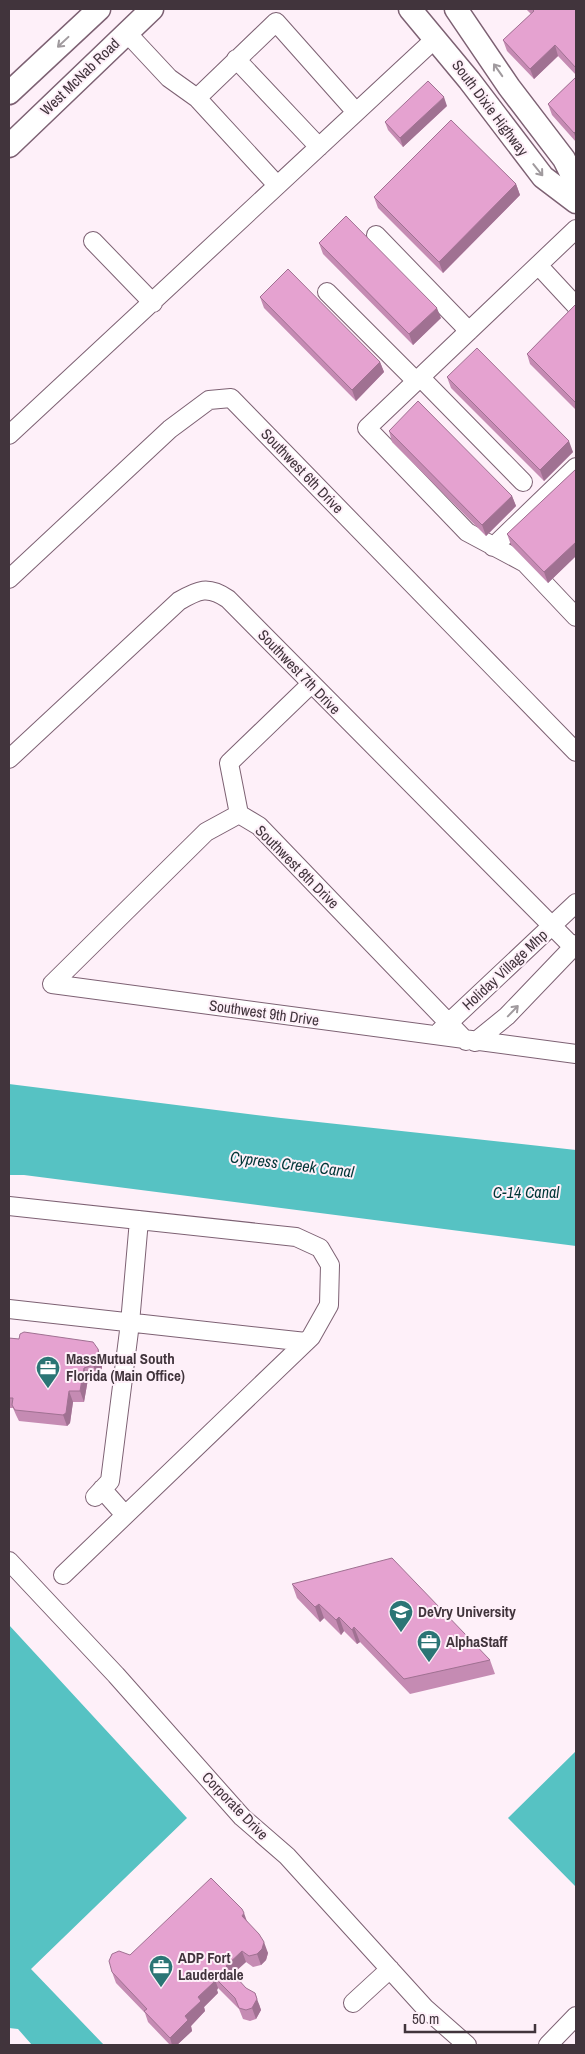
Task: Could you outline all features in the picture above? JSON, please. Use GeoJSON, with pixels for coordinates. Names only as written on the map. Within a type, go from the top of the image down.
{"type":"FeatureCollection","features":[{"type":"Feature","properties":{"kind":"main road"},"geometry":{"type":"LineString","coordinates":[[9,93],[99,9]]}},
{"type":"Feature","properties":{"kind":"main road","name":"West McNab Road"},"geometry":{"type":"LineString","coordinates":[[9,146],[152,9]]}},
{"type":"Feature","properties":{"kind":"main road","name":"South Dixie Highway"},"geometry":{"type":"LineString","coordinates":[[410,9],[436,38],[543,177],[576,202]]}},
{"type":"Feature","properties":{"kind":"main road","name":"South Dixie Highway"},"geometry":{"type":"LineString","coordinates":[[456,9],[526,110],[564,159],[576,183]]}},
{"type":"Feature","properties":{"kind":"street"},"geometry":{"type":"LineString","coordinates":[[197,98],[276,22],[356,112]]}},
{"type":"Feature","properties":{"kind":"street"},"geometry":{"type":"LineString","coordinates":[[127,33],[169,78],[197,98],[277,185]]}},
{"type":"Feature","properties":{"kind":"street"},"geometry":{"type":"LineString","coordinates":[[9,435],[436,38]]}},
{"type":"Feature","properties":{"kind":"street"},"geometry":{"type":"LineString","coordinates":[[236,59],[319,147]]}},
{"type":"Feature","properties":{"kind":"street"},"geometry":{"type":"LineString","coordinates":[[575,612],[526,563],[467,532],[367,428],[576,229]]}},
{"type":"Feature","properties":{"kind":"street"},"geometry":{"type":"LineString","coordinates":[[376,235],[469,330]]}},
{"type":"Feature","properties":{"kind":"street"},"geometry":{"type":"LineString","coordinates":[[93,241],[153,303]]}},
{"type":"Feature","properties":{"kind":"street"},"geometry":{"type":"LineString","coordinates":[[538,265],[576,306]]}},
{"type":"Feature","properties":{"kind":"street"},"geometry":{"type":"LineString","coordinates":[[327,292],[523,482]]}},
{"type":"Feature","properties":{"kind":"street","name":"Southwest 6th Drive"},"geometry":{"type":"LineString","coordinates":[[9,579],[170,429],[209,400],[231,398],[576,752]]}},
{"type":"Feature","properties":{"kind":"street"},"geometry":{"type":"LineString","coordinates":[[493,547],[576,467]]}},
{"type":"Feature","properties":{"kind":"street","name":"Southwest 7th Drive"},"geometry":{"type":"LineString","coordinates":[[9,759],[179,601],[198,590],[218,592],[228,599],[310,684],[552,926],[575,945]]}},
{"type":"Feature","properties":{"kind":"street"},"geometry":{"type":"LineString","coordinates":[[239,814],[229,763],[310,684]]}},
{"type":"Feature","properties":{"kind":"street","name":"Southwest 9th Drive"},"geometry":{"type":"LineString","coordinates":[[239,814],[206,832],[52,984],[470,1041]]}},
{"type":"Feature","properties":{"kind":"street","name":"Southwest 8th Drive"},"geometry":{"type":"LineString","coordinates":[[239,814],[259,826],[449,1023],[470,1041]]}},
{"type":"Feature","properties":{"kind":"street","name":"Holiday Village Mhp"},"geometry":{"type":"LineString","coordinates":[[433,1036],[576,903]]}},
{"type":"Feature","properties":{"kind":"street","name":"Holiday Village Mhp"},"geometry":{"type":"LineString","coordinates":[[470,1041],[507,1016],[575,945]]}},
{"type":"Feature","properties":{"kind":"street"},"geometry":{"type":"LineString","coordinates":[[470,1041],[576,1054]]}},
{"type":"Feature","properties":{"kind":"street"},"geometry":{"type":"LineString","coordinates":[[9,1206],[296,1237],[320,1248],[330,1265],[329,1305],[311,1337],[63,1575]]}},
{"type":"Feature","properties":{"kind":"street"},"geometry":{"type":"LineString","coordinates":[[125,1515],[98,1493],[110,1481],[130,1324],[139,1220]]}},
{"type":"Feature","properties":{"kind":"street"},"geometry":{"type":"LineString","coordinates":[[9,1309],[130,1324],[306,1342]]}},
{"type":"Feature","properties":{"kind":"street","name":"Corporate Drive"},"geometry":{"type":"LineString","coordinates":[[9,1561],[116,1675],[242,1817],[287,1856],[425,2008],[467,2045]]}},
{"type":"Feature","properties":{"kind":"street"},"geometry":{"type":"LineString","coordinates":[[353,2003],[390,1969]]}},
{"type":"Feature","properties":{"kind":"street"},"geometry":{"type":"LineString","coordinates":[[548,2045],[576,2016]]}},
{"type":"Feature","properties":{"kind":"water","name":"C-14 Canal"},"geometry":{"type":"Polygon","coordinates":[[[9,1084],[281,1118],[576,1150],[576,1246],[24,1175],[9,1175],[9,1084]]]}},
{"type":"Feature","properties":{"kind":"water"},"geometry":{"type":"Polygon","coordinates":[[[9,1625],[187,1818],[31,1969],[104,2045],[32,2045],[18,2029],[9,2028],[9,1625]]]}},
{"type":"Feature","properties":{"kind":"water"},"geometry":{"type":"Polygon","coordinates":[[[576,1751],[576,1887],[508,1818],[576,1751]]]}},
{"type":"Feature","properties":{"kind":"building"},"geometry":{"type":"Polygon","coordinates":[[[532,9],[576,9],[576,68],[555,45],[530,69],[503,40],[534,11],[532,9]]]}},
{"type":"Feature","properties":{"kind":"building"},"geometry":{"type":"Polygon","coordinates":[[[576,77],[576,131],[574,133],[548,104],[576,77]]]}},
{"type":"Feature","properties":{"kind":"building"},"geometry":{"type":"Polygon","coordinates":[[[428,81],[444,97],[400,138],[385,122],[428,81]]]}},
{"type":"Feature","properties":{"kind":"building"},"geometry":{"type":"Polygon","coordinates":[[[451,120],[516,184],[439,262],[374,197],[451,120]]]}},
{"type":"Feature","properties":{"kind":"building"},"geometry":{"type":"Polygon","coordinates":[[[346,216],[437,308],[409,334],[319,243],[346,216]]]}},
{"type":"Feature","properties":{"kind":"building"},"geometry":{"type":"Polygon","coordinates":[[[288,269],[380,362],[352,390],[260,297],[288,269]]]}},
{"type":"Feature","properties":{"kind":"building"},"geometry":{"type":"Polygon","coordinates":[[[576,304],[576,403],[527,354],[576,304]]]}},
{"type":"Feature","properties":{"kind":"building"},"geometry":{"type":"Polygon","coordinates":[[[477,348],[569,441],[540,470],[447,377],[477,348]]]}},
{"type":"Feature","properties":{"kind":"building"},"geometry":{"type":"Polygon","coordinates":[[[418,401],[512,496],[482,525],[389,431],[418,401]]]}},
{"type":"Feature","properties":{"kind":"building"},"geometry":{"type":"Polygon","coordinates":[[[576,469],[576,542],[544,572],[507,534],[576,469]]]}},
{"type":"Feature","properties":{"kind":"building","name":"MassMutual South Florida (Main Office)"},"geometry":{"type":"Polygon","coordinates":[[[24,1332],[93,1342],[98,1349],[99,1357],[93,1365],[84,1368],[80,1391],[69,1391],[66,1413],[63,1415],[15,1410],[12,1405],[13,1398],[9,1398],[9,1338],[19,1339],[20,1334],[24,1332]]]}},
{"type":"Feature","properties":{"kind":"building","name":"DeVry University"},"geometry":{"type":"Polygon","coordinates":[[[392,1558],[490,1660],[404,1679],[354,1627],[352,1630],[339,1617],[336,1620],[319,1604],[315,1607],[292,1584],[392,1558]]]}},
{"type":"Feature","properties":{"kind":"building"},"geometry":{"type":"Polygon","coordinates":[[[211,1878],[242,1909],[244,1913],[242,1916],[264,1942],[262,1949],[257,1954],[249,1956],[242,1951],[226,1966],[246,1988],[255,1993],[257,1999],[252,2008],[246,2010],[239,2008],[235,1998],[214,1977],[211,1980],[214,1982],[198,1997],[201,2001],[185,2016],[188,2020],[170,2038],[144,2011],[147,2009],[112,1972],[109,1961],[112,1954],[119,1951],[130,1955],[211,1878]]]}},
{"type":"Feature","properties":{"kind":"place","name":"MassMutual South Florida (Main Office)"},"geometry":{"type":"Point","coordinates":[48,1389]}},
{"type":"Feature","properties":{"kind":"place","name":"DeVry University"},"geometry":{"type":"Point","coordinates":[401,1633]}},
{"type":"Feature","properties":{"kind":"place","name":"AlphaStaff"},"geometry":{"type":"Point","coordinates":[429,1663]}},
{"type":"Feature","properties":{"kind":"place","name":"ADP Fort Lauderdale"},"geometry":{"type":"Point","coordinates":[161,1988]}},
{"type":"Feature","properties":{"kind":"water label","name":"Cypress Creek Canal"},"geometry":{"type":"Point","coordinates":[292,1164]}}]}
